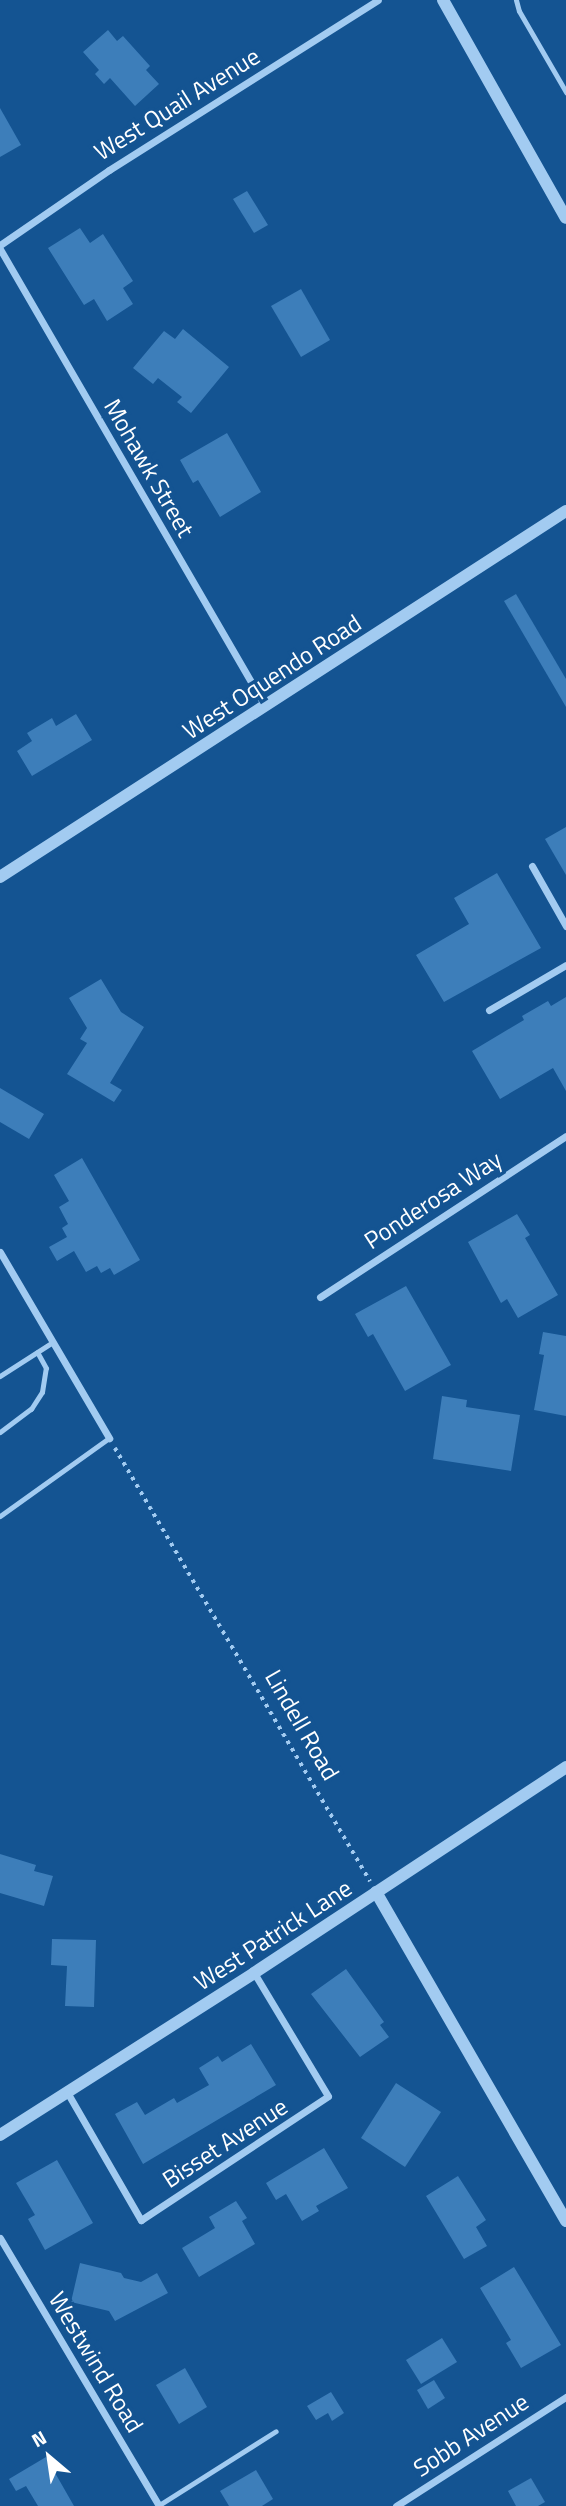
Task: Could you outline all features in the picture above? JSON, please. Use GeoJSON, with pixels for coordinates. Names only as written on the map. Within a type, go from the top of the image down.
{"type":"FeatureCollection","features":[{"type":"Feature","properties":{"kind":"street","name":"West Quail Avenue"},"geometry":{"type":"LineString","coordinates":[[0,247],[109,170],[378,0]]}},
{"type":"Feature","properties":{"kind":"street"},"geometry":{"type":"LineString","coordinates":[[443,0],[562,200],[566,218]]}},
{"type":"Feature","properties":{"kind":"street","name":"Mohawk Street"},"geometry":{"type":"LineString","coordinates":[[0,247],[265,706]]}},
{"type":"Feature","properties":{"kind":"street","name":"West Oquendo Road"},"geometry":{"type":"LineString","coordinates":[[0,877],[566,511]]}},
{"type":"Feature","properties":{"kind":"street"},"geometry":{"type":"LineString","coordinates":[[532,866],[566,926]]}},
{"type":"Feature","properties":{"kind":"street"},"geometry":{"type":"LineString","coordinates":[[489,1010],[566,965]]}},
{"type":"Feature","properties":{"kind":"street","name":"Ponderosa Way"},"geometry":{"type":"LineString","coordinates":[[320,1297],[566,1136]]}},
{"type":"Feature","properties":{"kind":"street"},"geometry":{"type":"LineString","coordinates":[[0,1252],[109,1438]]}},
{"type":"Feature","properties":{"kind":"street","name":"West Patrick Lane"},"geometry":{"type":"LineString","coordinates":[[0,2135],[254,1973],[566,1767]]}},
{"type":"Feature","properties":{"kind":"street"},"geometry":{"type":"LineString","coordinates":[[376,1892],[566,2221]]}},
{"type":"Feature","properties":{"kind":"street","name":"Bisset Avenue"},"geometry":{"type":"LineString","coordinates":[[67,2092],[141,2220],[328,2096],[254,1973]]}},
{"type":"Feature","properties":{"kind":"street","name":"Westwind Road"},"geometry":{"type":"LineString","coordinates":[[0,2238],[159,2505]]}},
{"type":"Feature","properties":{"kind":"street","name":"Sobb Avenue"},"geometry":{"type":"LineString","coordinates":[[396,2506],[566,2397]]}},
{"type":"Feature","properties":{"kind":"lane"},"geometry":{"type":"LineString","coordinates":[[516,0],[519,11],[566,92]]}},
{"type":"Feature","properties":{"kind":"lane"},"geometry":{"type":"LineString","coordinates":[[0,1376],[53,1342]]}},
{"type":"Feature","properties":{"kind":"lane"},"geometry":{"type":"LineString","coordinates":[[0,1432],[30,1409],[42,1392],[46,1368],[37,1352]]}},
{"type":"Feature","properties":{"kind":"lane"},"geometry":{"type":"LineString","coordinates":[[0,1516],[109,1438]]}},
{"type":"Feature","properties":{"kind":"lane"},"geometry":{"type":"LineString","coordinates":[[159,2505],[276,2431]]}},
{"type":"Feature","properties":{"kind":"path","name":"Lindell Road"},"geometry":{"type":"LineString","coordinates":[[109,1438],[376,1892]]}},
{"type":"Feature","properties":{"kind":"building"},"geometry":{"type":"Polygon","coordinates":[[[108,30],[117,41],[123,36],[150,66],[146,70],[159,84],[135,106],[110,78],[104,84],[95,74],[99,70],[83,52],[108,30]]]}},
{"type":"Feature","properties":{"kind":"building"},"geometry":{"type":"Polygon","coordinates":[[[0,108],[21,145],[0,157],[0,108]]]}},
{"type":"Feature","properties":{"kind":"building"},"geometry":{"type":"Polygon","coordinates":[[[247,191],[268,225],[254,233],[233,199],[247,191]]]}},
{"type":"Feature","properties":{"kind":"building"},"geometry":{"type":"Polygon","coordinates":[[[80,228],[90,243],[103,234],[133,281],[123,288],[133,304],[107,321],[94,299],[84,305],[48,248],[80,228]]]}},
{"type":"Feature","properties":{"kind":"building"},"geometry":{"type":"Polygon","coordinates":[[[301,289],[330,340],[301,357],[271,306],[301,289]]]}},
{"type":"Feature","properties":{"kind":"building"},"geometry":{"type":"Polygon","coordinates":[[[183,329],[229,367],[191,413],[177,402],[182,397],[158,378],[153,384],[133,368],[164,331],[175,339],[183,329]]]}},
{"type":"Feature","properties":{"kind":"building"},"geometry":{"type":"Polygon","coordinates":[[[227,433],[261,492],[220,517],[198,480],[193,483],[180,460],[227,433]]]}},
{"type":"Feature","properties":{"kind":"building"},"geometry":{"type":"Polygon","coordinates":[[[516,594],[566,679],[566,707],[504,601],[516,594]]]}},
{"type":"Feature","properties":{"kind":"building"},"geometry":{"type":"Polygon","coordinates":[[[76,714],[92,740],[32,776],[17,751],[32,741],[27,733],[52,718],[56,726],[76,714]]]}},
{"type":"Feature","properties":{"kind":"building"},"geometry":{"type":"Polygon","coordinates":[[[566,827],[566,875],[545,839],[566,827]]]}},
{"type":"Feature","properties":{"kind":"building"},"geometry":{"type":"Polygon","coordinates":[[[497,873],[541,948],[444,1002],[416,955],[469,924],[454,898],[497,873]]]}},
{"type":"Feature","properties":{"kind":"building"},"geometry":{"type":"Polygon","coordinates":[[[101,979],[121,1012],[144,1027],[110,1083],[122,1090],[114,1102],[67,1074],[87,1043],[80,1039],[87,1028],[69,998],[101,979]]]}},
{"type":"Feature","properties":{"kind":"building"},"geometry":{"type":"Polygon","coordinates":[[[566,997],[566,1091],[553,1068],[500,1099],[472,1051],[524,1020],[522,1016],[548,1001],[551,1006],[566,997]]]}},
{"type":"Feature","properties":{"kind":"building"},"geometry":{"type":"Polygon","coordinates":[[[0,1088],[44,1114],[29,1139],[0,1122],[0,1088]]]}},
{"type":"Feature","properties":{"kind":"building"},"geometry":{"type":"Polygon","coordinates":[[[82,1158],[140,1260],[114,1275],[110,1268],[101,1273],[97,1266],[86,1272],[74,1251],[57,1261],[49,1247],[67,1237],[62,1228],[68,1224],[59,1207],[69,1201],[54,1175],[82,1158]]]}},
{"type":"Feature","properties":{"kind":"building"},"geometry":{"type":"Polygon","coordinates":[[[517,1214],[530,1235],[525,1238],[558,1295],[518,1318],[507,1299],[501,1303],[468,1242],[517,1214]]]}},
{"type":"Feature","properties":{"kind":"building"},"geometry":{"type":"Polygon","coordinates":[[[406,1286],[451,1365],[405,1391],[373,1334],[368,1337],[355,1314],[406,1286]]]}},
{"type":"Feature","properties":{"kind":"building"},"geometry":{"type":"Polygon","coordinates":[[[543,1332],[566,1336],[566,1416],[534,1410],[544,1355],[539,1354],[543,1332]]]}},
{"type":"Feature","properties":{"kind":"building"},"geometry":{"type":"Polygon","coordinates":[[[442,1396],[467,1400],[466,1407],[520,1415],[511,1471],[433,1459],[442,1396]]]}},
{"type":"Feature","properties":{"kind":"building"},"geometry":{"type":"Polygon","coordinates":[[[0,1854],[36,1865],[34,1871],[53,1876],[44,1906],[0,1893],[0,1854]]]}},
{"type":"Feature","properties":{"kind":"building"},"geometry":{"type":"Polygon","coordinates":[[[52,1939],[96,1940],[94,2007],[65,2006],[67,1966],[51,1965],[52,1939]]]}},
{"type":"Feature","properties":{"kind":"building"},"geometry":{"type":"Polygon","coordinates":[[[346,1969],[384,2022],[380,2025],[389,2037],[360,2057],[311,1994],[346,1969]]]}},
{"type":"Feature","properties":{"kind":"building"},"geometry":{"type":"Polygon","coordinates":[[[251,2044],[276,2085],[143,2164],[115,2114],[137,2102],[145,2115],[174,2098],[177,2103],[209,2085],[199,2068],[218,2056],[222,2062],[251,2044]]]}},
{"type":"Feature","properties":{"kind":"building"},"geometry":{"type":"Polygon","coordinates":[[[396,2083],[441,2112],[405,2167],[361,2138],[396,2083]]]}},
{"type":"Feature","properties":{"kind":"building"},"geometry":{"type":"Polygon","coordinates":[[[324,2148],[348,2188],[316,2206],[319,2211],[302,2221],[286,2194],[276,2200],[266,2183],[324,2148]]]}},
{"type":"Feature","properties":{"kind":"building"},"geometry":{"type":"Polygon","coordinates":[[[57,2160],[93,2223],[45,2250],[28,2219],[35,2215],[16,2183],[57,2160]]]}},
{"type":"Feature","properties":{"kind":"building"},"geometry":{"type":"Polygon","coordinates":[[[458,2176],[486,2220],[476,2227],[487,2246],[464,2259],[426,2196],[458,2176]]]}},
{"type":"Feature","properties":{"kind":"building"},"geometry":{"type":"Polygon","coordinates":[[[236,2201],[247,2218],[242,2221],[255,2244],[199,2277],[182,2248],[215,2228],[209,2217],[236,2201]]]}},
{"type":"Feature","properties":{"kind":"building"},"geometry":{"type":"Polygon","coordinates":[[[80,2263],[121,2273],[124,2278],[141,2282],[157,2273],[168,2293],[115,2321],[109,2311],[71,2302],[80,2263]]]}},
{"type":"Feature","properties":{"kind":"building"},"geometry":{"type":"Polygon","coordinates":[[[514,2267],[561,2345],[521,2368],[506,2343],[511,2340],[480,2288],[514,2267]]]}},
{"type":"Feature","properties":{"kind":"building"},"geometry":{"type":"Polygon","coordinates":[[[442,2338],[457,2362],[421,2384],[406,2360],[442,2338]]]}},
{"type":"Feature","properties":{"kind":"building"},"geometry":{"type":"Polygon","coordinates":[[[185,2368],[207,2407],[179,2424],[156,2385],[185,2368]]]}},
{"type":"Feature","properties":{"kind":"building"},"geometry":{"type":"Polygon","coordinates":[[[434,2380],[445,2398],[428,2409],[417,2390],[434,2380]]]}},
{"type":"Feature","properties":{"kind":"building"},"geometry":{"type":"Polygon","coordinates":[[[331,2392],[344,2413],[332,2421],[328,2413],[316,2420],[307,2406],[331,2392]]]}},
{"type":"Feature","properties":{"kind":"building"},"geometry":{"type":"Polygon","coordinates":[[[46,2457],[74,2506],[38,2506],[26,2486],[16,2491],[9,2479],[46,2457]]]}},
{"type":"Feature","properties":{"kind":"building"},"geometry":{"type":"Polygon","coordinates":[[[256,2470],[273,2499],[262,2506],[229,2506],[220,2491],[256,2470]]]}},
{"type":"Feature","properties":{"kind":"building"},"geometry":{"type":"Polygon","coordinates":[[[531,2478],[545,2502],[538,2506],[516,2506],[508,2491],[531,2478]]]}}]}
